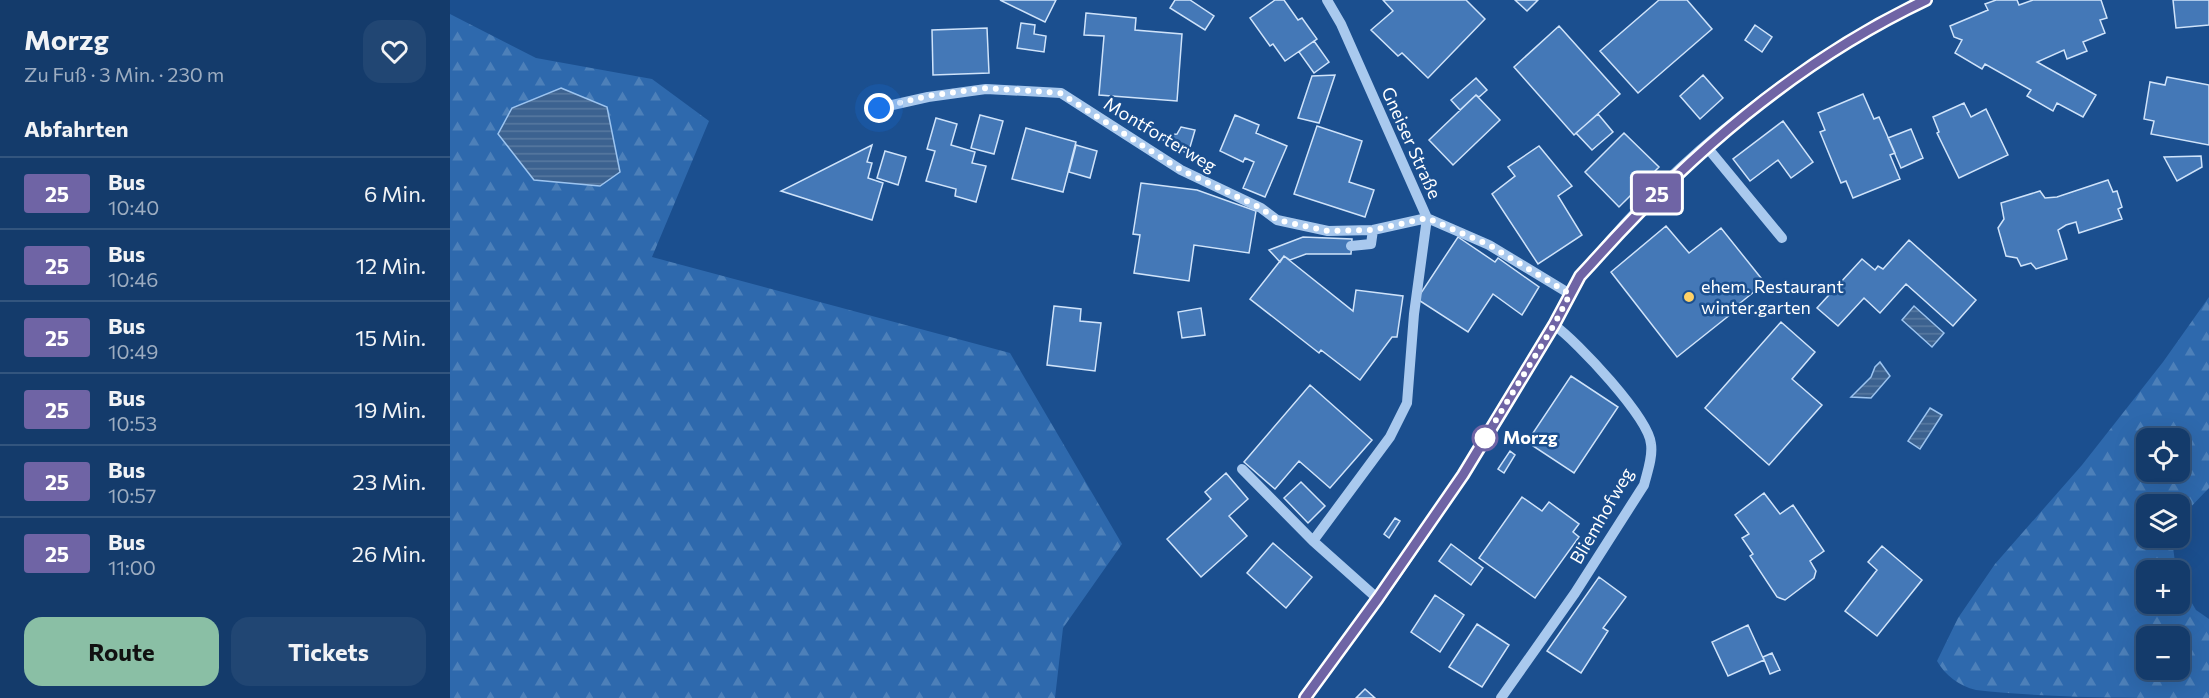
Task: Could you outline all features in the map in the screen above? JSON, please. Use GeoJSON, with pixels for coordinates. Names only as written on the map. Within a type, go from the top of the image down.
{"type":"FeatureCollection","features":[{"type":"Feature","properties":{"kind":"street","name":"Gneiser Straße"},"geometry":{"type":"LineString","coordinates":[[1327,0],[1341,24],[1427,218],[1489,245],[1570,294]]}},
{"type":"Feature","properties":{"kind":"street"},"geometry":{"type":"LineString","coordinates":[[1304,698],[1378,598],[1463,475],[1554,325],[1580,276],[1623,229],[1706,146],[1785,83],[1874,28],[1926,0]]}},
{"type":"Feature","properties":{"kind":"street","name":"Montforterweg"},"geometry":{"type":"LineString","coordinates":[[879,108],[928,96],[986,88],[1060,93],[1181,170],[1261,208],[1277,220],[1328,231],[1373,230],[1427,218]]}},
{"type":"Feature","properties":{"kind":"street"},"geometry":{"type":"LineString","coordinates":[[1706,146],[1782,238]]}},
{"type":"Feature","properties":{"kind":"street"},"geometry":{"type":"LineString","coordinates":[[1312,541],[1390,436],[1407,403],[1414,314],[1427,218]]}},
{"type":"Feature","properties":{"kind":"street"},"geometry":{"type":"LineString","coordinates":[[1351,246],[1371,244],[1373,230]]}},
{"type":"Feature","properties":{"kind":"street","name":"Bliemhofweg"},"geometry":{"type":"LineString","coordinates":[[1500,698],[1575,593],[1644,485],[1649,465],[1652,443],[1643,425],[1585,351],[1572,337],[1554,325]]}},
{"type":"Feature","properties":{"kind":"street"},"geometry":{"type":"LineString","coordinates":[[1242,469],[1312,541],[1378,598]]}},
{"type":"Feature","properties":{"kind":"green space"},"geometry":{"type":"Polygon","coordinates":[[[450,14],[536,58],[652,79],[709,121],[652,257],[1010,353],[1122,544],[1063,628],[1055,698],[450,698],[450,14]]]}},
{"type":"Feature","properties":{"kind":"green space"},"geometry":{"type":"Polygon","coordinates":[[[2209,297],[2209,488],[2190,508],[2190,494],[2136,494],[2136,548],[2173,548],[2175,560],[2136,560],[2136,614],[2190,614],[2190,600],[2196,610],[2209,619],[2209,698],[2031,695],[1976,690],[1958,683],[1944,671],[1937,661],[1958,618],[1995,564],[2082,465],[2163,362],[2209,297]]]}},
{"type":"Feature","properties":{"kind":"shaded area"},"geometry":{"type":"Polygon","coordinates":[[[561,88],[607,107],[620,172],[600,186],[534,180],[498,134],[512,108],[561,88]]]}},
{"type":"Feature","properties":{"kind":"shaded area"},"geometry":{"type":"Polygon","coordinates":[[[1914,306],[1944,333],[1932,347],[1902,320],[1914,306]]]}},
{"type":"Feature","properties":{"kind":"shaded area"},"geometry":{"type":"Polygon","coordinates":[[[1880,362],[1890,376],[1871,398],[1851,397],[1871,377],[1880,362]]]}},
{"type":"Feature","properties":{"kind":"shaded area"},"geometry":{"type":"Polygon","coordinates":[[[1930,408],[1942,415],[1920,449],[1908,441],[1930,408]]]}},
{"type":"Feature","properties":{"kind":"building"},"geometry":{"type":"Polygon","coordinates":[[[1000,0],[1056,0],[1045,22],[1000,0]]]}},
{"type":"Feature","properties":{"kind":"building"},"geometry":{"type":"Polygon","coordinates":[[[1175,0],[1190,0],[1214,16],[1205,30],[1170,8],[1175,0]]]}},
{"type":"Feature","properties":{"kind":"building"},"geometry":{"type":"Polygon","coordinates":[[[1275,0],[1284,0],[1298,20],[1302,18],[1317,39],[1285,61],[1273,44],[1270,46],[1250,18],[1275,0]]]}},
{"type":"Feature","properties":{"kind":"building"},"geometry":{"type":"Polygon","coordinates":[[[1383,0],[1466,0],[1485,19],[1428,78],[1402,53],[1398,56],[1371,30],[1393,11],[1383,0]]]}},
{"type":"Feature","properties":{"kind":"building"},"geometry":{"type":"Polygon","coordinates":[[[1515,0],[1538,0],[1527,11],[1515,0]]]}},
{"type":"Feature","properties":{"kind":"building"},"geometry":{"type":"Polygon","coordinates":[[[1659,0],[1687,0],[1712,29],[1638,93],[1600,51],[1659,0]]]}},
{"type":"Feature","properties":{"kind":"building"},"geometry":{"type":"Polygon","coordinates":[[[1996,0],[2017,0],[2019,5],[2033,0],[2101,0],[2107,18],[2100,20],[2105,33],[2083,42],[2087,51],[2067,59],[2064,50],[2037,62],[2096,95],[2083,117],[2057,103],[2053,111],[2027,96],[2031,90],[1985,64],[1982,69],[1955,53],[1962,40],[1954,37],[1950,26],[1988,10],[1985,4],[1996,0]]]}},
{"type":"Feature","properties":{"kind":"building"},"geometry":{"type":"Polygon","coordinates":[[[2173,0],[2209,0],[2209,25],[2176,28],[2173,0]]]}},
{"type":"Feature","properties":{"kind":"building"},"geometry":{"type":"Polygon","coordinates":[[[1086,13],[1136,18],[1135,30],[1182,34],[1177,101],[1099,95],[1104,36],[1084,35],[1086,13]]]}},
{"type":"Feature","properties":{"kind":"building"},"geometry":{"type":"Polygon","coordinates":[[[1021,23],[1035,25],[1034,34],[1046,36],[1044,52],[1017,48],[1021,23]]]}},
{"type":"Feature","properties":{"kind":"building"},"geometry":{"type":"Polygon","coordinates":[[[1755,25],[1772,37],[1762,52],[1745,40],[1755,25]]]}},
{"type":"Feature","properties":{"kind":"building"},"geometry":{"type":"Polygon","coordinates":[[[1559,26],[1620,94],[1574,135],[1514,67],[1559,26]]]}},
{"type":"Feature","properties":{"kind":"building"},"geometry":{"type":"Polygon","coordinates":[[[987,28],[989,73],[933,75],[932,30],[987,28]]]}},
{"type":"Feature","properties":{"kind":"building"},"geometry":{"type":"Polygon","coordinates":[[[1314,41],[1329,62],[1314,73],[1299,52],[1314,41]]]}},
{"type":"Feature","properties":{"kind":"building"},"geometry":{"type":"Polygon","coordinates":[[[1335,75],[1319,123],[1298,118],[1312,76],[1335,75]]]}},
{"type":"Feature","properties":{"kind":"building"},"geometry":{"type":"Polygon","coordinates":[[[1703,75],[1723,98],[1700,119],[1680,96],[1703,75]]]}},
{"type":"Feature","properties":{"kind":"building"},"geometry":{"type":"Polygon","coordinates":[[[2167,77],[2209,85],[2209,145],[2151,134],[2154,121],[2144,119],[2150,82],[2165,85],[2167,77]]]}},
{"type":"Feature","properties":{"kind":"building"},"geometry":{"type":"Polygon","coordinates":[[[1476,78],[1487,90],[1479,97],[1476,95],[1460,110],[1451,100],[1476,78]]]}},
{"type":"Feature","properties":{"kind":"building"},"geometry":{"type":"Polygon","coordinates":[[[1863,94],[1874,119],[1879,117],[1895,153],[1890,155],[1900,179],[1853,198],[1846,181],[1841,183],[1820,132],[1825,130],[1818,113],[1863,94]]]}},
{"type":"Feature","properties":{"kind":"building"},"geometry":{"type":"Polygon","coordinates":[[[1476,95],[1500,120],[1453,165],[1429,140],[1476,95]]]}},
{"type":"Feature","properties":{"kind":"building"},"geometry":{"type":"Polygon","coordinates":[[[1964,103],[1971,117],[1986,109],[2008,155],[1959,178],[1937,133],[1939,132],[1933,117],[1964,103]]]}},
{"type":"Feature","properties":{"kind":"building"},"geometry":{"type":"Polygon","coordinates":[[[1598,114],[1613,132],[1592,150],[1576,133],[1598,114]]]}},
{"type":"Feature","properties":{"kind":"building"},"geometry":{"type":"Polygon","coordinates":[[[980,115],[1003,121],[994,154],[971,148],[980,115]]]}},
{"type":"Feature","properties":{"kind":"building"},"geometry":{"type":"Polygon","coordinates":[[[1235,115],[1259,125],[1256,133],[1287,146],[1265,197],[1243,188],[1254,162],[1245,158],[1243,162],[1220,151],[1235,115]]]}},
{"type":"Feature","properties":{"kind":"building"},"geometry":{"type":"Polygon","coordinates":[[[936,118],[957,124],[951,145],[975,152],[972,163],[986,166],[976,202],[955,196],[956,189],[926,181],[935,151],[927,149],[936,118]]]}},
{"type":"Feature","properties":{"kind":"building"},"geometry":{"type":"Polygon","coordinates":[[[1783,121],[1813,162],[1791,178],[1778,160],[1750,181],[1733,159],[1783,121]]]}},
{"type":"Feature","properties":{"kind":"building"},"geometry":{"type":"Polygon","coordinates":[[[1317,126],[1362,141],[1349,182],[1374,190],[1365,217],[1294,194],[1317,126]]]}},
{"type":"Feature","properties":{"kind":"building"},"geometry":{"type":"Polygon","coordinates":[[[1181,127],[1195,130],[1188,154],[1156,136],[1177,134],[1181,127]]]}},
{"type":"Feature","properties":{"kind":"building"},"geometry":{"type":"Polygon","coordinates":[[[1026,128],[1076,142],[1063,192],[1012,179],[1026,128]]]}},
{"type":"Feature","properties":{"kind":"building"},"geometry":{"type":"Polygon","coordinates":[[[1911,129],[1923,158],[1901,168],[1888,138],[1911,129]]]}},
{"type":"Feature","properties":{"kind":"building"},"geometry":{"type":"Polygon","coordinates":[[[1624,133],[1659,167],[1619,207],[1585,172],[1624,133]]]}},
{"type":"Feature","properties":{"kind":"building"},"geometry":{"type":"Polygon","coordinates":[[[872,145],[867,162],[872,163],[868,178],[883,183],[872,220],[781,191],[872,145]]]}},
{"type":"Feature","properties":{"kind":"building"},"geometry":{"type":"Polygon","coordinates":[[[1076,145],[1097,151],[1090,178],[1069,172],[1076,145]]]}},
{"type":"Feature","properties":{"kind":"building"},"geometry":{"type":"Polygon","coordinates":[[[1539,146],[1572,186],[1558,196],[1582,235],[1538,264],[1492,194],[1515,176],[1508,167],[1539,146]]]}},
{"type":"Feature","properties":{"kind":"building"},"geometry":{"type":"Polygon","coordinates":[[[885,151],[906,157],[898,185],[877,178],[885,151]]]}},
{"type":"Feature","properties":{"kind":"building"},"geometry":{"type":"Polygon","coordinates":[[[2201,156],[2202,167],[2177,181],[2164,157],[2201,156]]]}},
{"type":"Feature","properties":{"kind":"building"},"geometry":{"type":"Polygon","coordinates":[[[2108,180],[2113,192],[2117,191],[2122,207],[2118,209],[2122,219],[2079,233],[2076,222],[2066,225],[2058,230],[2067,259],[2036,269],[2031,263],[2021,266],[2017,258],[2006,256],[1998,228],[2004,219],[2001,203],[2040,191],[2045,198],[2057,197],[2108,180]]]}},
{"type":"Feature","properties":{"kind":"building"},"geometry":{"type":"Polygon","coordinates":[[[1141,183],[1197,190],[1256,211],[1249,253],[1194,245],[1189,281],[1134,273],[1140,235],[1133,234],[1141,183]]]}},
{"type":"Feature","properties":{"kind":"building","name":"ehem. Restaurant winter.garten"},"geometry":{"type":"Polygon","coordinates":[[[1666,226],[1689,253],[1721,228],[1765,283],[1729,312],[1731,314],[1677,357],[1611,272],[1666,226]]]}},
{"type":"Feature","properties":{"kind":"building"},"geometry":{"type":"Polygon","coordinates":[[[1303,237],[1352,239],[1351,254],[1306,254],[1290,260],[1284,256],[1280,262],[1269,250],[1303,237]]]}},
{"type":"Feature","properties":{"kind":"building"},"geometry":{"type":"Polygon","coordinates":[[[1458,237],[1495,262],[1498,258],[1539,287],[1522,315],[1493,294],[1468,332],[1417,299],[1458,237]]]}},
{"type":"Feature","properties":{"kind":"building"},"geometry":{"type":"Polygon","coordinates":[[[1909,240],[1976,300],[1953,326],[1906,284],[1880,313],[1864,298],[1838,326],[1817,308],[1862,259],[1875,270],[1878,266],[1883,269],[1909,240]]]}},
{"type":"Feature","properties":{"kind":"building"},"geometry":{"type":"Polygon","coordinates":[[[1284,256],[1353,311],[1356,290],[1403,296],[1397,337],[1392,337],[1360,380],[1321,350],[1319,353],[1250,299],[1284,256]]]}},
{"type":"Feature","properties":{"kind":"building"},"geometry":{"type":"Polygon","coordinates":[[[1054,306],[1081,309],[1080,321],[1101,323],[1095,371],[1047,365],[1054,306]]]}},
{"type":"Feature","properties":{"kind":"building"},"geometry":{"type":"Polygon","coordinates":[[[1201,308],[1205,335],[1182,338],[1178,312],[1201,308]]]}},
{"type":"Feature","properties":{"kind":"building"},"geometry":{"type":"Polygon","coordinates":[[[1781,322],[1815,352],[1792,379],[1822,405],[1769,465],[1705,408],[1781,322]]]}},
{"type":"Feature","properties":{"kind":"building"},"geometry":{"type":"Polygon","coordinates":[[[1571,376],[1618,407],[1574,473],[1527,442],[1571,376]]]}},
{"type":"Feature","properties":{"kind":"building"},"geometry":{"type":"Polygon","coordinates":[[[1310,385],[1372,440],[1330,488],[1299,461],[1275,489],[1244,462],[1310,385]]]}},
{"type":"Feature","properties":{"kind":"building"},"geometry":{"type":"Polygon","coordinates":[[[1510,451],[1515,455],[1504,473],[1498,469],[1510,451]]]}},
{"type":"Feature","properties":{"kind":"building"},"geometry":{"type":"Polygon","coordinates":[[[1226,473],[1248,499],[1229,516],[1247,536],[1201,577],[1167,539],[1211,499],[1205,492],[1226,473]]]}},
{"type":"Feature","properties":{"kind":"building"},"geometry":{"type":"Polygon","coordinates":[[[1301,482],[1325,506],[1308,523],[1284,498],[1301,482]]]}},
{"type":"Feature","properties":{"kind":"building"},"geometry":{"type":"Polygon","coordinates":[[[1764,493],[1780,514],[1793,505],[1824,551],[1810,561],[1816,571],[1814,578],[1785,600],[1777,597],[1750,556],[1753,554],[1742,538],[1749,534],[1735,515],[1764,493]]]}},
{"type":"Feature","properties":{"kind":"building"},"geometry":{"type":"Polygon","coordinates":[[[1522,497],[1542,511],[1549,502],[1579,524],[1573,532],[1579,537],[1535,598],[1479,558],[1522,497]]]}},
{"type":"Feature","properties":{"kind":"building"},"geometry":{"type":"Polygon","coordinates":[[[1395,518],[1400,521],[1389,538],[1384,534],[1395,518]]]}},
{"type":"Feature","properties":{"kind":"building"},"geometry":{"type":"Polygon","coordinates":[[[1273,543],[1312,577],[1286,608],[1247,573],[1273,543]]]}},
{"type":"Feature","properties":{"kind":"building"},"geometry":{"type":"Polygon","coordinates":[[[1451,544],[1483,568],[1471,585],[1439,561],[1451,544]]]}},
{"type":"Feature","properties":{"kind":"building"},"geometry":{"type":"Polygon","coordinates":[[[1882,546],[1922,580],[1877,636],[1845,611],[1877,570],[1868,562],[1882,546]]]}},
{"type":"Feature","properties":{"kind":"building"},"geometry":{"type":"Polygon","coordinates":[[[1599,577],[1626,597],[1603,628],[1608,631],[1581,673],[1547,651],[1599,577]]]}},
{"type":"Feature","properties":{"kind":"building"},"geometry":{"type":"Polygon","coordinates":[[[1435,595],[1464,615],[1440,652],[1411,632],[1435,595]]]}},
{"type":"Feature","properties":{"kind":"building"},"geometry":{"type":"Polygon","coordinates":[[[1477,624],[1509,645],[1482,687],[1449,667],[1477,624]]]}},
{"type":"Feature","properties":{"kind":"building"},"geometry":{"type":"Polygon","coordinates":[[[1748,625],[1764,660],[1728,676],[1712,642],[1748,625]]]}},
{"type":"Feature","properties":{"kind":"building"},"geometry":{"type":"Polygon","coordinates":[[[1772,653],[1780,670],[1770,674],[1763,657],[1772,653]]]}},
{"type":"Feature","properties":{"kind":"building"},"geometry":{"type":"Polygon","coordinates":[[[1365,689],[1375,698],[1356,698],[1365,689]]]}},
{"type":"Feature","properties":{"kind":"bus line","name":"25"},"geometry":{"type":"LineString","coordinates":[[1305,698],[1463,475],[1554,325],[1580,276],[1679,171],[1706,146],[1781,86],[1866,32],[1926,0]]}},
{"type":"Feature","properties":{"kind":"place","name":"ehem. Restaurant winter.garten"},"geometry":{"type":"Point","coordinates":[1689,297]}},
{"type":"Feature","properties":{"kind":"place","name":"Morzg"},"geometry":{"type":"Point","coordinates":[1485,438]}},
{"type":"Feature","properties":{"kind":"route"},"geometry":{"type":"LineString","coordinates":[[879,108],[928,96],[986,88],[1060,93],[1181,170],[1261,208],[1277,220],[1328,231],[1373,230],[1427,218],[1489,245],[1570,294],[1554,325],[1485,438]]}}]}
